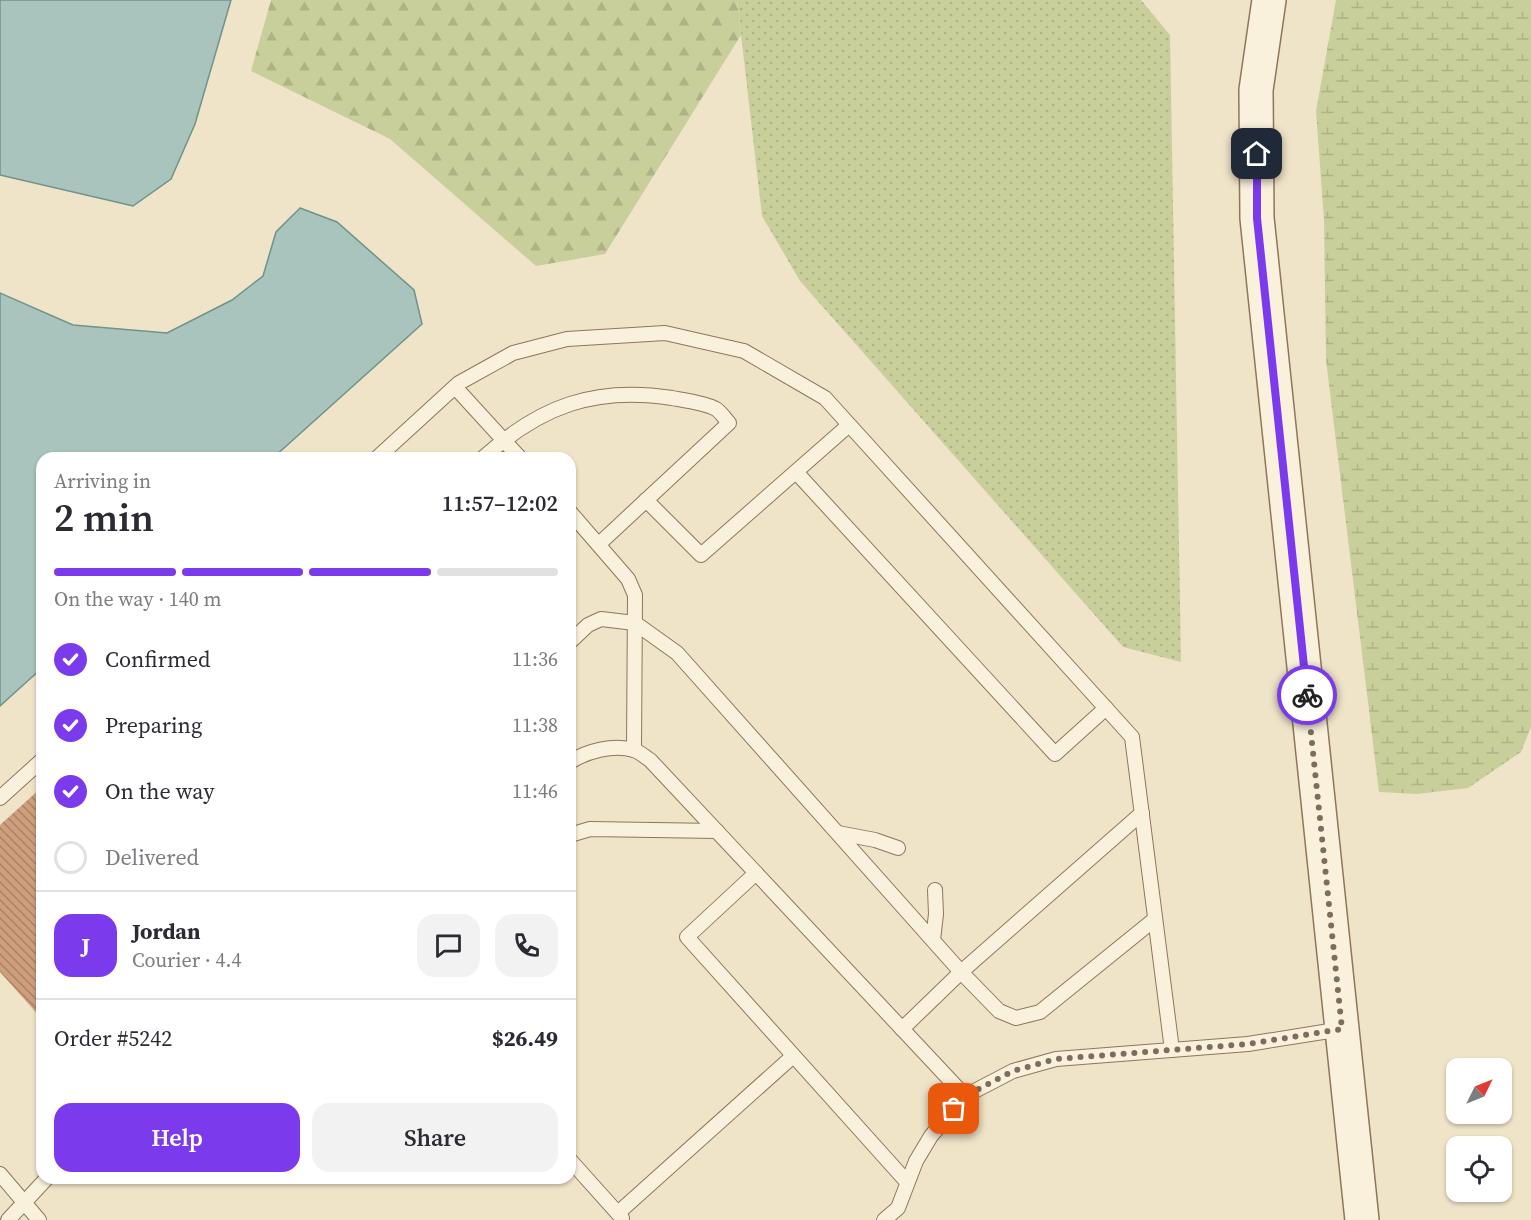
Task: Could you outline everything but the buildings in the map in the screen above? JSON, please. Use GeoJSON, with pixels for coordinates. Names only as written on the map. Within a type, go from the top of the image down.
{"type":"FeatureCollection","features":[{"type":"Feature","properties":{"kind":"street"},"geometry":{"type":"LineString","coordinates":[[1269,0],[1256,90],[1257,218],[1362,1220]]}},
{"type":"Feature","properties":{"kind":"lane"},"geometry":{"type":"LineString","coordinates":[[383,452],[455,387],[513,353],[567,339],[665,333],[744,351],[825,398],[1132,737],[1172,1050]]}},
{"type":"Feature","properties":{"kind":"lane"},"geometry":{"type":"LineString","coordinates":[[455,387],[515,452]]}},
{"type":"Feature","properties":{"kind":"lane"},"geometry":{"type":"LineString","coordinates":[[489,452],[503,439],[544,413],[576,401],[619,394],[676,399],[716,409],[729,423],[599,544]]}},
{"type":"Feature","properties":{"kind":"lane"},"geometry":{"type":"LineString","coordinates":[[646,500],[702,555],[849,425]]}},
{"type":"Feature","properties":{"kind":"lane"},"geometry":{"type":"LineString","coordinates":[[796,472],[1055,754],[1106,708]]}},
{"type":"Feature","properties":{"kind":"lane"},"geometry":{"type":"LineString","coordinates":[[576,519],[628,579],[635,596],[634,750]]}},
{"type":"Feature","properties":{"kind":"lane"},"geometry":{"type":"LineString","coordinates":[[576,636],[588,625],[601,619],[635,623],[677,653],[961,972],[999,1011],[1016,1018],[1040,1012],[1155,919]]}},
{"type":"Feature","properties":{"kind":"lane"},"geometry":{"type":"LineString","coordinates":[[576,758],[584,753],[610,748],[634,750],[650,760],[965,1096]]}},
{"type":"Feature","properties":{"kind":"lane"},"geometry":{"type":"LineString","coordinates":[[0,798],[36,765]]}},
{"type":"Feature","properties":{"kind":"lane"},"geometry":{"type":"LineString","coordinates":[[902,1029],[961,972],[1142,813]]}},
{"type":"Feature","properties":{"kind":"lane"},"geometry":{"type":"LineString","coordinates":[[576,833],[590,829],[717,831]]}},
{"type":"Feature","properties":{"kind":"lane"},"geometry":{"type":"LineString","coordinates":[[838,833],[875,840],[898,848]]}},
{"type":"Feature","properties":{"kind":"lane"},"geometry":{"type":"LineString","coordinates":[[756,873],[687,937],[792,1057],[907,1182]]}},
{"type":"Feature","properties":{"kind":"lane"},"geometry":{"type":"LineString","coordinates":[[933,940],[936,914],[935,890]]}},
{"type":"Feature","properties":{"kind":"lane"},"geometry":{"type":"LineString","coordinates":[[884,1220],[898,1208],[916,1161],[931,1136],[965,1096],[1013,1071],[1056,1059],[1248,1044],[1342,1029]]}},
{"type":"Feature","properties":{"kind":"lane"},"geometry":{"type":"LineString","coordinates":[[576,1167],[621,1217],[792,1057]]}},
{"type":"Feature","properties":{"kind":"lane"},"geometry":{"type":"LineString","coordinates":[[0,1173],[39,1220]]}},
{"type":"Feature","properties":{"kind":"lane"},"geometry":{"type":"LineString","coordinates":[[8,1220],[41,1184]]}},
{"type":"Feature","properties":{"kind":"green space"},"geometry":{"type":"Polygon","coordinates":[[[271,0],[737,0],[741,35],[605,254],[536,266],[390,139],[251,71],[271,0]]]}},
{"type":"Feature","properties":{"kind":"green space"},"geometry":{"type":"Polygon","coordinates":[[[737,0],[1141,0],[1170,35],[1181,662],[1123,647],[800,281],[762,216],[737,0]]]}},
{"type":"Feature","properties":{"kind":"green space"},"geometry":{"type":"Polygon","coordinates":[[[1336,0],[1531,0],[1531,727],[1521,752],[1468,788],[1417,794],[1379,792],[1326,360],[1324,220],[1316,111],[1336,0]]]}},
{"type":"Feature","properties":{"kind":"water"},"geometry":{"type":"Polygon","coordinates":[[[0,0],[231,0],[195,124],[171,179],[133,206],[0,175],[0,0]]]}},
{"type":"Feature","properties":{"kind":"water"},"geometry":{"type":"Polygon","coordinates":[[[300,208],[337,222],[414,290],[422,324],[280,452],[36,452],[36,673],[0,706],[0,293],[73,325],[167,333],[232,300],[263,276],[276,232],[300,208]]]}},
{"type":"Feature","properties":{"kind":"way so far"},"geometry":{"type":"LineString","coordinates":[[954,1109],[965,1096],[1013,1071],[1056,1059],[1248,1044],[1342,1029],[1307,695]]}},
{"type":"Feature","properties":{"kind":"route"},"geometry":{"type":"LineString","coordinates":[[1257,154],[1257,218],[1307,695]]}}]}
